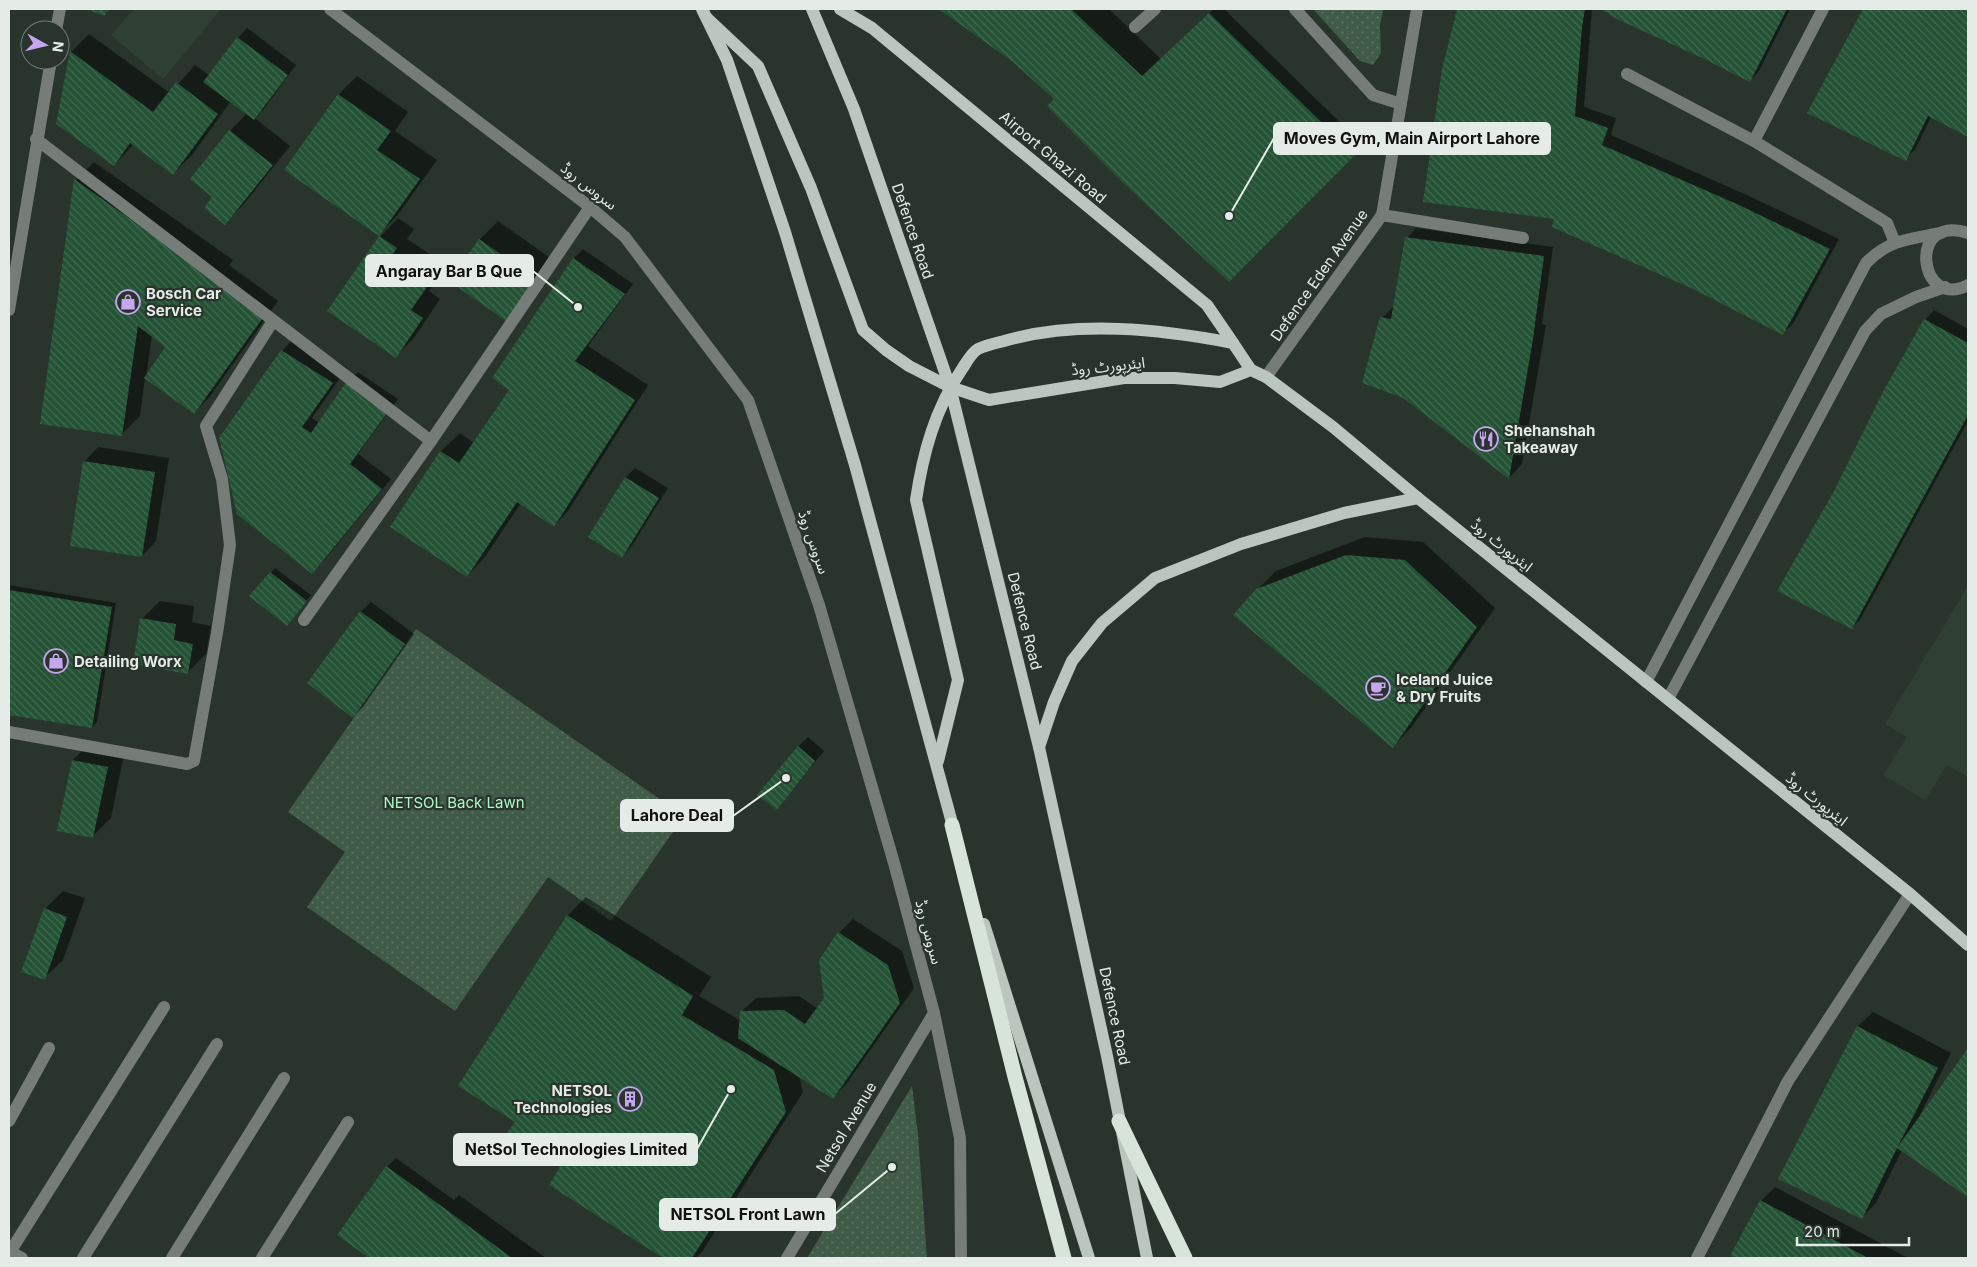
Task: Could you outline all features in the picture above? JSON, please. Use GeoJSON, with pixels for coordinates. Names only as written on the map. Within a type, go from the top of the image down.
{"type":"FeatureCollection","features":[{"type":"Feature","properties":{"kind":"highway"},"geometry":{"type":"LineString","coordinates":[[952,825],[1013,1067],[1064,1258]]}},
{"type":"Feature","properties":{"kind":"highway"},"geometry":{"type":"LineString","coordinates":[[1119,1120],[1185,1258]]}},
{"type":"Feature","properties":{"kind":"main road","name":"Defence Road"},"geometry":{"type":"LineString","coordinates":[[812,9],[854,109],[950,387],[1039,747],[1108,1056],[1147,1258]]}},
{"type":"Feature","properties":{"kind":"main road","name":"Airport Ghazi Road"},"geometry":{"type":"LineString","coordinates":[[840,9],[872,28],[1207,305],[1251,370]]}},
{"type":"Feature","properties":{"kind":"main road","name":"ایئرپورٹ روڈ"},"geometry":{"type":"LineString","coordinates":[[705,13],[758,66],[812,188],[863,330],[886,350],[909,366],[950,387],[989,400],[1124,378],[1175,378],[1220,382],[1251,370],[1266,377],[1333,427],[1418,498],[1910,894],[1968,945]]}},
{"type":"Feature","properties":{"kind":"main road"},"geometry":{"type":"LineString","coordinates":[[705,13],[727,60],[787,241],[855,465],[952,825],[1089,1258]]}},
{"type":"Feature","properties":{"kind":"main road"},"geometry":{"type":"LineString","coordinates":[[937,764],[958,680],[916,500],[920,474],[937,412],[950,387],[977,349],[1024,335],[1090,329],[1154,330],[1233,343]]}},
{"type":"Feature","properties":{"kind":"main road"},"geometry":{"type":"LineString","coordinates":[[1039,747],[1054,702],[1072,661],[1102,622],[1155,578],[1241,544],[1344,513],[1418,498]]}},
{"type":"Feature","properties":{"kind":"street","name":"سروس روڈ"},"geometry":{"type":"LineString","coordinates":[[330,9],[590,207],[625,237],[748,400],[818,605],[894,864],[934,1013],[960,1138],[961,1258]]}},
{"type":"Feature","properties":{"kind":"street"},"geometry":{"type":"LineString","coordinates":[[1135,27],[1155,9]]}},
{"type":"Feature","properties":{"kind":"street"},"geometry":{"type":"LineString","coordinates":[[1294,9],[1373,95],[1401,104]]}},
{"type":"Feature","properties":{"kind":"street","name":"Defence Eden Avenue"},"geometry":{"type":"LineString","coordinates":[[1266,377],[1382,215],[1417,9]]}},
{"type":"Feature","properties":{"kind":"street"},"geometry":{"type":"LineString","coordinates":[[1754,141],[1822,9]]}},
{"type":"Feature","properties":{"kind":"street"},"geometry":{"type":"LineString","coordinates":[[9,310],[36,139],[49,70]]}},
{"type":"Feature","properties":{"kind":"street"},"geometry":{"type":"LineString","coordinates":[[1627,74],[1754,141],[1887,223],[1895,243]]}},
{"type":"Feature","properties":{"kind":"street"},"geometry":{"type":"LineString","coordinates":[[36,139],[431,441]]}},
{"type":"Feature","properties":{"kind":"street"},"geometry":{"type":"LineString","coordinates":[[304,620],[431,441],[590,207]]}},
{"type":"Feature","properties":{"kind":"street"},"geometry":{"type":"LineString","coordinates":[[1382,215],[1522,238]]}},
{"type":"Feature","properties":{"kind":"street"},"geometry":{"type":"LineString","coordinates":[[1646,682],[1866,263],[1877,251],[1895,243],[1950,230],[1968,233]]}},
{"type":"Feature","properties":{"kind":"street"},"geometry":{"type":"LineString","coordinates":[[1941,233],[1929,245],[1925,261],[1931,278],[1945,287],[1954,289],[1968,285]]}},
{"type":"Feature","properties":{"kind":"street"},"geometry":{"type":"LineString","coordinates":[[1668,699],[1865,331],[1881,314],[1916,297],[1945,287]]}},
{"type":"Feature","properties":{"kind":"street"},"geometry":{"type":"LineString","coordinates":[[9,732],[187,764],[194,761],[217,633],[230,544],[222,479],[206,426],[273,321]]}},
{"type":"Feature","properties":{"kind":"street"},"geometry":{"type":"LineString","coordinates":[[1697,1258],[1788,1081],[1910,894]]}},
{"type":"Feature","properties":{"kind":"street"},"geometry":{"type":"LineString","coordinates":[[22,1258],[9,1252],[164,1007]]}},
{"type":"Feature","properties":{"kind":"street","name":"Netsol Avenue"},"geometry":{"type":"LineString","coordinates":[[787,1258],[934,1013]]}},
{"type":"Feature","properties":{"kind":"street"},"geometry":{"type":"LineString","coordinates":[[83,1258],[217,1044]]}},
{"type":"Feature","properties":{"kind":"street"},"geometry":{"type":"LineString","coordinates":[[9,1121],[50,1048]]}},
{"type":"Feature","properties":{"kind":"street"},"geometry":{"type":"LineString","coordinates":[[172,1258],[284,1078]]}},
{"type":"Feature","properties":{"kind":"street"},"geometry":{"type":"LineString","coordinates":[[262,1258],[348,1122]]}},
{"type":"Feature","properties":{"kind":"shaded area"},"geometry":{"type":"Polygon","coordinates":[[[134,9],[221,9],[163,79],[111,35],[134,9]]]}},
{"type":"Feature","properties":{"kind":"shaded area"},"geometry":{"type":"Polygon","coordinates":[[[1968,586],[1968,777],[1947,765],[1925,800],[1883,775],[1907,737],[1885,724],[1968,586]]]}},
{"type":"Feature","properties":{"kind":"green space"},"geometry":{"type":"Polygon","coordinates":[[[1313,9],[1383,9],[1380,25],[1381,53],[1373,65],[1360,61],[1313,9]]]}},
{"type":"Feature","properties":{"kind":"green space","name":"NETSOL Back Lawn"},"geometry":{"type":"Polygon","coordinates":[[[416,629],[684,816],[611,921],[548,877],[455,1011],[307,907],[345,852],[288,812],[416,629]]]}},
{"type":"Feature","properties":{"kind":"green space"},"geometry":{"type":"Polygon","coordinates":[[[912,1086],[918,1134],[927,1258],[807,1258],[912,1086]]]}},
{"type":"Feature","properties":{"kind":"building"},"geometry":{"type":"Polygon","coordinates":[[[86,9],[109,9],[104,16],[86,9]]]}},
{"type":"Feature","properties":{"kind":"building"},"geometry":{"type":"Polygon","coordinates":[[[941,9],[1071,9],[1142,76],[1209,13],[1355,155],[1229,282],[1115,175],[1047,106],[1054,99],[1013,62],[941,9]]]}},
{"type":"Feature","properties":{"kind":"building"},"geometry":{"type":"Polygon","coordinates":[[[1457,9],[1585,9],[1575,116],[1608,128],[1602,145],[1739,205],[1830,249],[1783,335],[1693,289],[1552,227],[1554,219],[1423,202],[1442,69],[1457,9]]]}},
{"type":"Feature","properties":{"kind":"building"},"geometry":{"type":"Polygon","coordinates":[[[1601,9],[1787,9],[1750,82],[1617,19],[1601,9]]]}},
{"type":"Feature","properties":{"kind":"building"},"geometry":{"type":"Polygon","coordinates":[[[1863,9],[1968,9],[1968,137],[1928,116],[1906,161],[1807,113],[1863,9]]]}},
{"type":"Feature","properties":{"kind":"building"},"geometry":{"type":"Polygon","coordinates":[[[237,37],[288,75],[254,120],[203,82],[237,37]]]}},
{"type":"Feature","properties":{"kind":"building"},"geometry":{"type":"Polygon","coordinates":[[[70,51],[153,112],[176,82],[218,114],[173,175],[130,143],[114,166],[56,124],[66,70],[70,70],[70,51]]]}},
{"type":"Feature","properties":{"kind":"building"},"geometry":{"type":"Polygon","coordinates":[[[338,94],[391,131],[377,150],[420,179],[379,236],[284,170],[338,94]]]}},
{"type":"Feature","properties":{"kind":"building"},"geometry":{"type":"Polygon","coordinates":[[[229,130],[273,165],[225,225],[204,208],[212,197],[190,179],[229,130]]]}},
{"type":"Feature","properties":{"kind":"building","name":"Bosch Car Service"},"geometry":{"type":"Polygon","coordinates":[[[74,179],[265,315],[194,414],[144,378],[165,347],[138,326],[122,436],[40,424],[74,179]]]}},
{"type":"Feature","properties":{"kind":"building"},"geometry":{"type":"Polygon","coordinates":[[[379,236],[397,248],[390,258],[429,284],[411,310],[423,318],[396,358],[327,311],[379,236]]]}},
{"type":"Feature","properties":{"kind":"building"},"geometry":{"type":"Polygon","coordinates":[[[1405,237],[1544,256],[1533,339],[1509,479],[1403,398],[1362,383],[1380,317],[1391,319],[1405,237]]]}},
{"type":"Feature","properties":{"kind":"building"},"geometry":{"type":"Polygon","coordinates":[[[479,239],[536,279],[506,321],[449,281],[479,239]]]}},
{"type":"Feature","properties":{"kind":"building"},"geometry":{"type":"Polygon","coordinates":[[[573,258],[625,294],[575,361],[635,400],[554,527],[517,502],[467,577],[390,527],[440,451],[459,463],[509,390],[492,378],[573,258]]]}},
{"type":"Feature","properties":{"kind":"building"},"geometry":{"type":"Polygon","coordinates":[[[1924,319],[1968,343],[1968,415],[1852,629],[1777,591],[1834,491],[1884,390],[1924,319]]]}},
{"type":"Feature","properties":{"kind":"building"},"geometry":{"type":"Polygon","coordinates":[[[281,350],[333,383],[302,427],[311,433],[347,381],[390,409],[350,464],[382,489],[312,574],[237,514],[219,438],[281,350]]]}},
{"type":"Feature","properties":{"kind":"building"},"geometry":{"type":"Polygon","coordinates":[[[83,461],[155,472],[142,557],[70,546],[83,461]]]}},
{"type":"Feature","properties":{"kind":"building"},"geometry":{"type":"Polygon","coordinates":[[[625,477],[659,498],[622,558],[588,537],[625,477]]]}},
{"type":"Feature","properties":{"kind":"building","name":"Iceland Juice & Dry Fruits"},"geometry":{"type":"Polygon","coordinates":[[[1346,555],[1405,560],[1477,627],[1393,748],[1233,615],[1256,589],[1346,555]]]}},
{"type":"Feature","properties":{"kind":"building"},"geometry":{"type":"Polygon","coordinates":[[[270,572],[307,601],[287,626],[249,596],[270,572]]]}},
{"type":"Feature","properties":{"kind":"building","name":"Detailing Worx"},"geometry":{"type":"Polygon","coordinates":[[[9,590],[112,607],[92,728],[9,715],[9,590]]]}},
{"type":"Feature","properties":{"kind":"building"},"geometry":{"type":"Polygon","coordinates":[[[360,611],[405,644],[353,718],[307,683],[360,611]]]}},
{"type":"Feature","properties":{"kind":"building"},"geometry":{"type":"Polygon","coordinates":[[[140,618],[176,624],[174,640],[193,644],[188,674],[133,664],[140,618]]]}},
{"type":"Feature","properties":{"kind":"building"},"geometry":{"type":"Polygon","coordinates":[[[798,746],[815,761],[777,810],[757,795],[798,746]]]}},
{"type":"Feature","properties":{"kind":"building"},"geometry":{"type":"Polygon","coordinates":[[[72,760],[108,767],[93,838],[57,831],[72,760]]]}},
{"type":"Feature","properties":{"kind":"building"},"geometry":{"type":"Polygon","coordinates":[[[44,908],[67,917],[45,980],[21,972],[44,908]]]}},
{"type":"Feature","properties":{"kind":"building","name":"NETSOL Technologies"},"geometry":{"type":"Polygon","coordinates":[[[567,915],[693,996],[682,1015],[774,1070],[786,1112],[692,1258],[663,1258],[549,1185],[560,1167],[507,1133],[515,1122],[458,1086],[567,915]]]}},
{"type":"Feature","properties":{"kind":"building"},"geometry":{"type":"Polygon","coordinates":[[[838,932],[888,965],[900,1003],[833,1099],[738,1038],[740,1011],[784,1010],[805,1024],[824,998],[819,960],[838,932]]]}},
{"type":"Feature","properties":{"kind":"building"},"geometry":{"type":"Polygon","coordinates":[[[1857,1026],[1938,1068],[1862,1219],[1778,1179],[1857,1026]]]}},
{"type":"Feature","properties":{"kind":"building"},"geometry":{"type":"Polygon","coordinates":[[[1968,1048],[1968,1192],[1966,1196],[1897,1148],[1968,1048]]]}},
{"type":"Feature","properties":{"kind":"building"},"geometry":{"type":"Polygon","coordinates":[[[386,1166],[512,1258],[369,1258],[337,1235],[386,1166]]]}},
{"type":"Feature","properties":{"kind":"building"},"geometry":{"type":"Polygon","coordinates":[[[1760,1200],[1868,1258],[1735,1258],[1730,1256],[1760,1200]]]}},
{"type":"Feature","properties":{"kind":"place","name":"Moves Gym, Main Airport Lahore"},"geometry":{"type":"Point","coordinates":[1229,216]}},
{"type":"Feature","properties":{"kind":"place","name":"Bosch Car Service"},"geometry":{"type":"Point","coordinates":[128,302]}},
{"type":"Feature","properties":{"kind":"place","name":"Angaray Bar B Que"},"geometry":{"type":"Point","coordinates":[578,307]}},
{"type":"Feature","properties":{"kind":"place","name":"Shehanshah Takeaway"},"geometry":{"type":"Point","coordinates":[1486,439]}},
{"type":"Feature","properties":{"kind":"place","name":"Detailing Worx"},"geometry":{"type":"Point","coordinates":[56,661]}},
{"type":"Feature","properties":{"kind":"place","name":"Iceland Juice & Dry Fruits"},"geometry":{"type":"Point","coordinates":[1378,688]}},
{"type":"Feature","properties":{"kind":"place","name":"Lahore Deal"},"geometry":{"type":"Point","coordinates":[786,778]}},
{"type":"Feature","properties":{"kind":"place","name":"NetSol Technologies Limited"},"geometry":{"type":"Point","coordinates":[731,1089]}},
{"type":"Feature","properties":{"kind":"place","name":"NETSOL Technologies"},"geometry":{"type":"Point","coordinates":[630,1099]}},
{"type":"Feature","properties":{"kind":"place","name":"NETSOL Front Lawn"},"geometry":{"type":"Point","coordinates":[892,1167]}}]}
